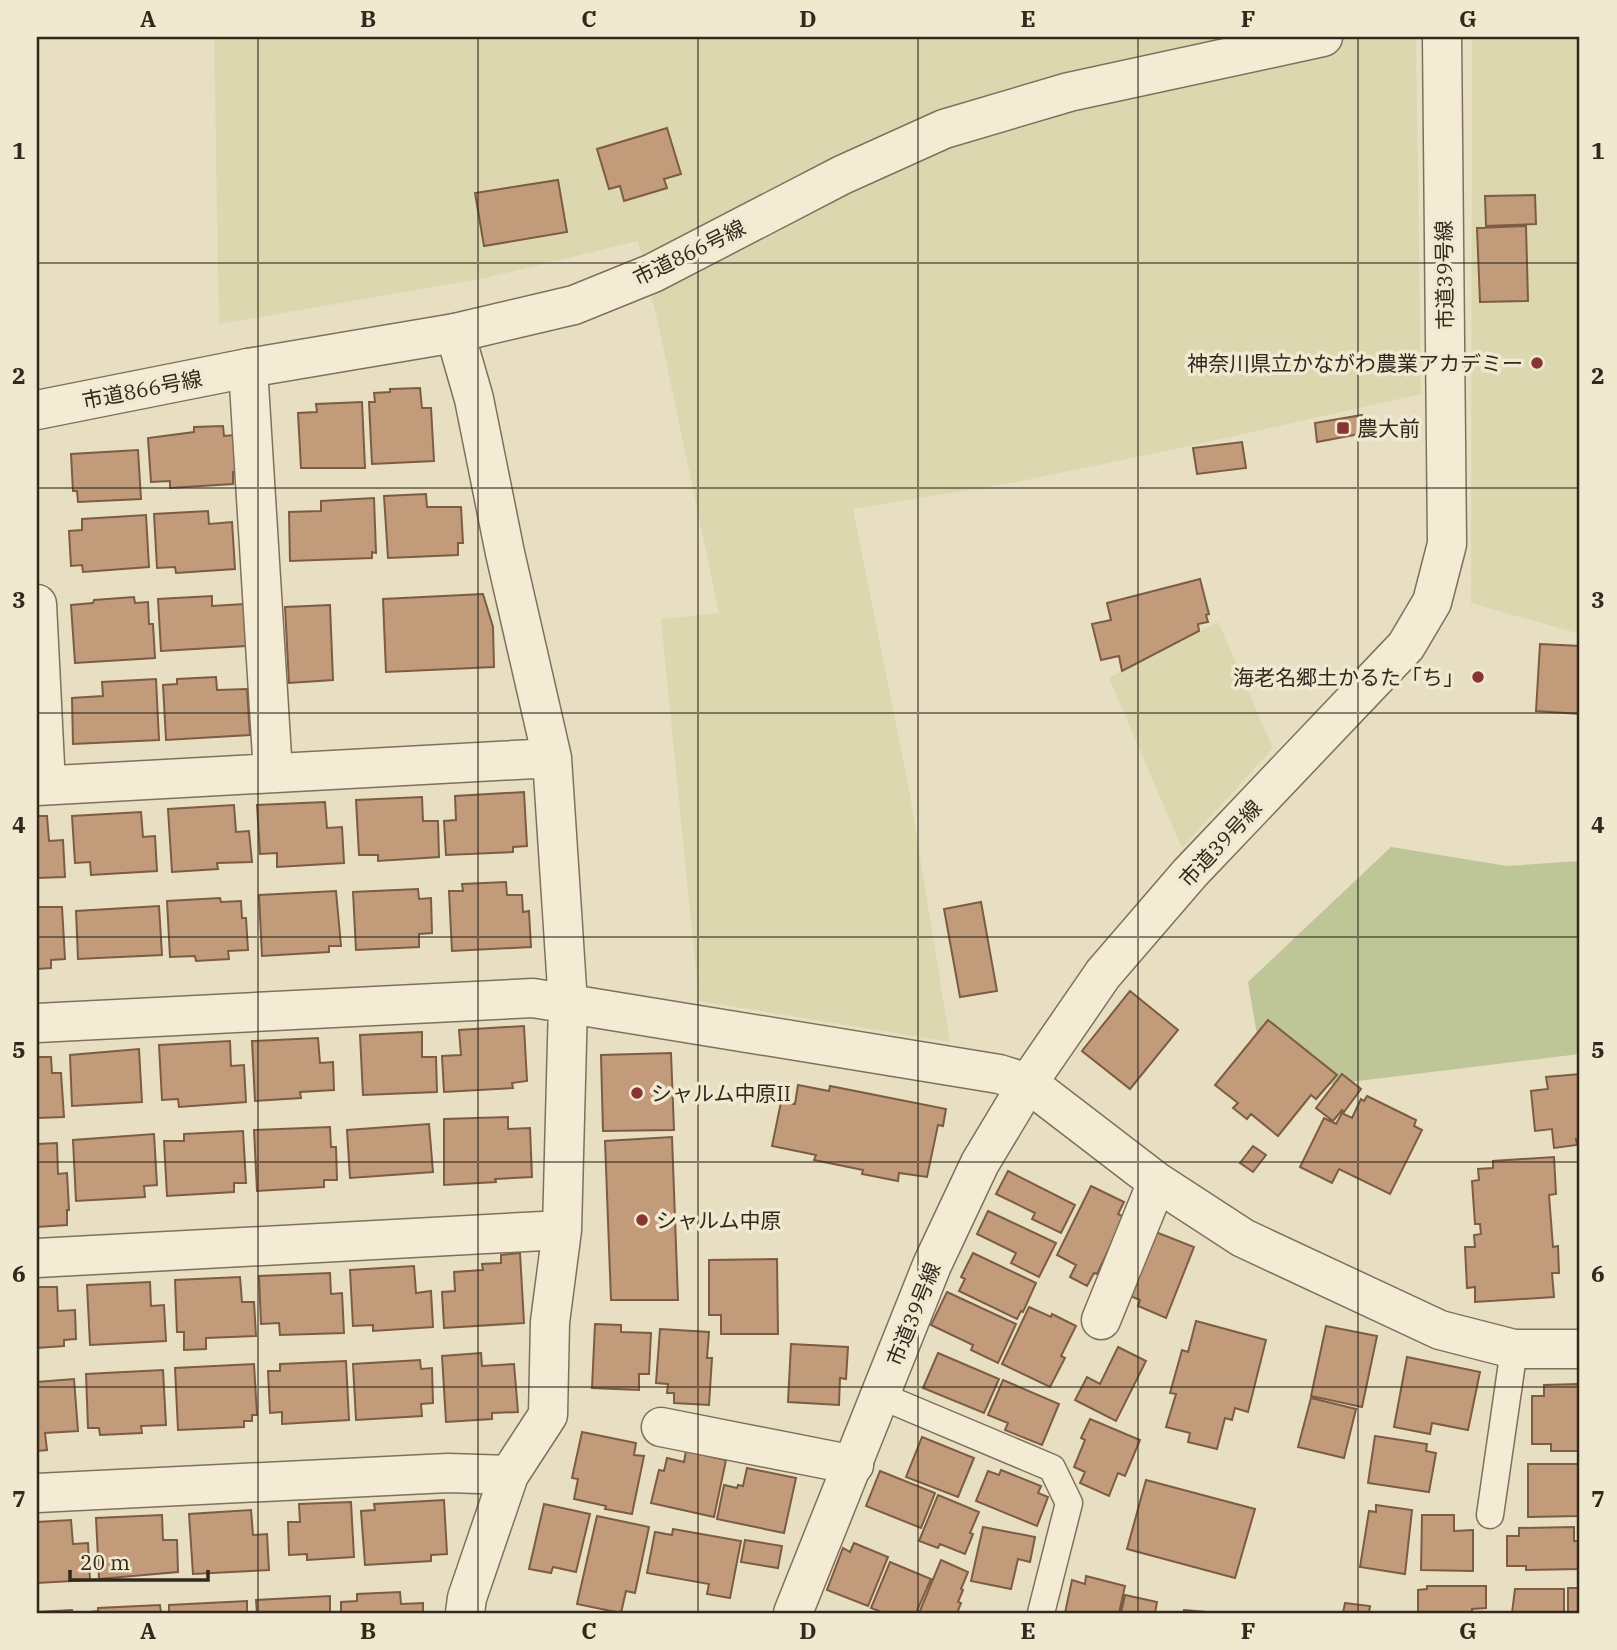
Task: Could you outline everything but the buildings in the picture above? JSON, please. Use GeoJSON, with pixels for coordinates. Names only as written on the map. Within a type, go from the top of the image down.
{"type":"FeatureCollection","features":[{"type":"Feature","properties":{"kind":"street","name":"市道866号線"},"geometry":{"type":"LineString","coordinates":[[37,410],[248,368],[455,333],[574,305],[653,273],[842,174],[944,129],[1069,92],[1323,37]]}},
{"type":"Feature","properties":{"kind":"street","name":"市道39号線"},"geometry":{"type":"LineString","coordinates":[[793,1613],[932,1265],[980,1163],[1028,1083],[1103,974],[1190,873],[1406,646],[1432,602],[1447,544],[1442,37]]}},
{"type":"Feature","properties":{"kind":"street"},"geometry":{"type":"LineString","coordinates":[[455,333],[474,399],[505,553],[552,758],[568,1004],[562,1230],[550,1322],[548,1415],[509,1475],[464,1613]]}},
{"type":"Feature","properties":{"kind":"street"},"geometry":{"type":"LineString","coordinates":[[248,368],[273,773]]}},
{"type":"Feature","properties":{"kind":"street"},"geometry":{"type":"LineString","coordinates":[[37,604],[41,785],[552,758]]}},
{"type":"Feature","properties":{"kind":"street"},"geometry":{"type":"LineString","coordinates":[[37,1023],[533,998],[999,1074],[1028,1083],[1157,1182],[1243,1238],[1440,1330],[1514,1349],[1580,1349]]}},
{"type":"Feature","properties":{"kind":"street"},"geometry":{"type":"LineString","coordinates":[[1101,1320],[1157,1182]]}},
{"type":"Feature","properties":{"kind":"street"},"geometry":{"type":"LineString","coordinates":[[37,1258],[562,1230]]}},
{"type":"Feature","properties":{"kind":"street"},"geometry":{"type":"LineString","coordinates":[[661,1427],[854,1465]]}},
{"type":"Feature","properties":{"kind":"street"},"geometry":{"type":"LineString","coordinates":[[37,1493],[448,1473],[509,1475]]}},
{"type":"Feature","properties":{"kind":"lane"},"geometry":{"type":"LineString","coordinates":[[1490,1515],[1514,1349]]}},
{"type":"Feature","properties":{"kind":"lane"},"geometry":{"type":"LineString","coordinates":[[880,1396],[1052,1468],[1069,1503],[1041,1613]]}},
{"type":"Feature","properties":{"kind":"shaded area"},"geometry":{"type":"Polygon","coordinates":[[[214,37],[1416,37],[1421,394],[1016,482],[853,509],[910,795],[950,1042],[699,1001],[661,619],[719,613],[638,241],[485,278],[219,324],[214,37]]]}},
{"type":"Feature","properties":{"kind":"shaded area","name":"神奈川県立かながわ農業アカデミー"},"geometry":{"type":"Polygon","coordinates":[[[1472,37],[1580,37],[1580,634],[1471,603],[1472,37]]]}},
{"type":"Feature","properties":{"kind":"shaded area"},"geometry":{"type":"Polygon","coordinates":[[[1218,622],[1273,748],[1182,848],[1109,678],[1218,622]]]}},
{"type":"Feature","properties":{"kind":"green space"},"geometry":{"type":"Polygon","coordinates":[[[1391,847],[1507,866],[1580,861],[1580,1054],[1300,1088],[1265,1081],[1248,982],[1391,847]]]}},
{"type":"Feature","properties":{"kind":"place","name":"神奈川県立かながわ農業アカデミー"},"geometry":{"type":"Point","coordinates":[1537,363]}},
{"type":"Feature","properties":{"kind":"place","name":"農大前"},"geometry":{"type":"Point","coordinates":[1343,428]}},
{"type":"Feature","properties":{"kind":"place","name":"海老名郷土かるた「ち」"},"geometry":{"type":"Point","coordinates":[1478,677]}},
{"type":"Feature","properties":{"kind":"place","name":"シャルム中原II"},"geometry":{"type":"Point","coordinates":[637,1093]}},
{"type":"Feature","properties":{"kind":"place","name":"シャルム中原"},"geometry":{"type":"Point","coordinates":[642,1220]}}]}
